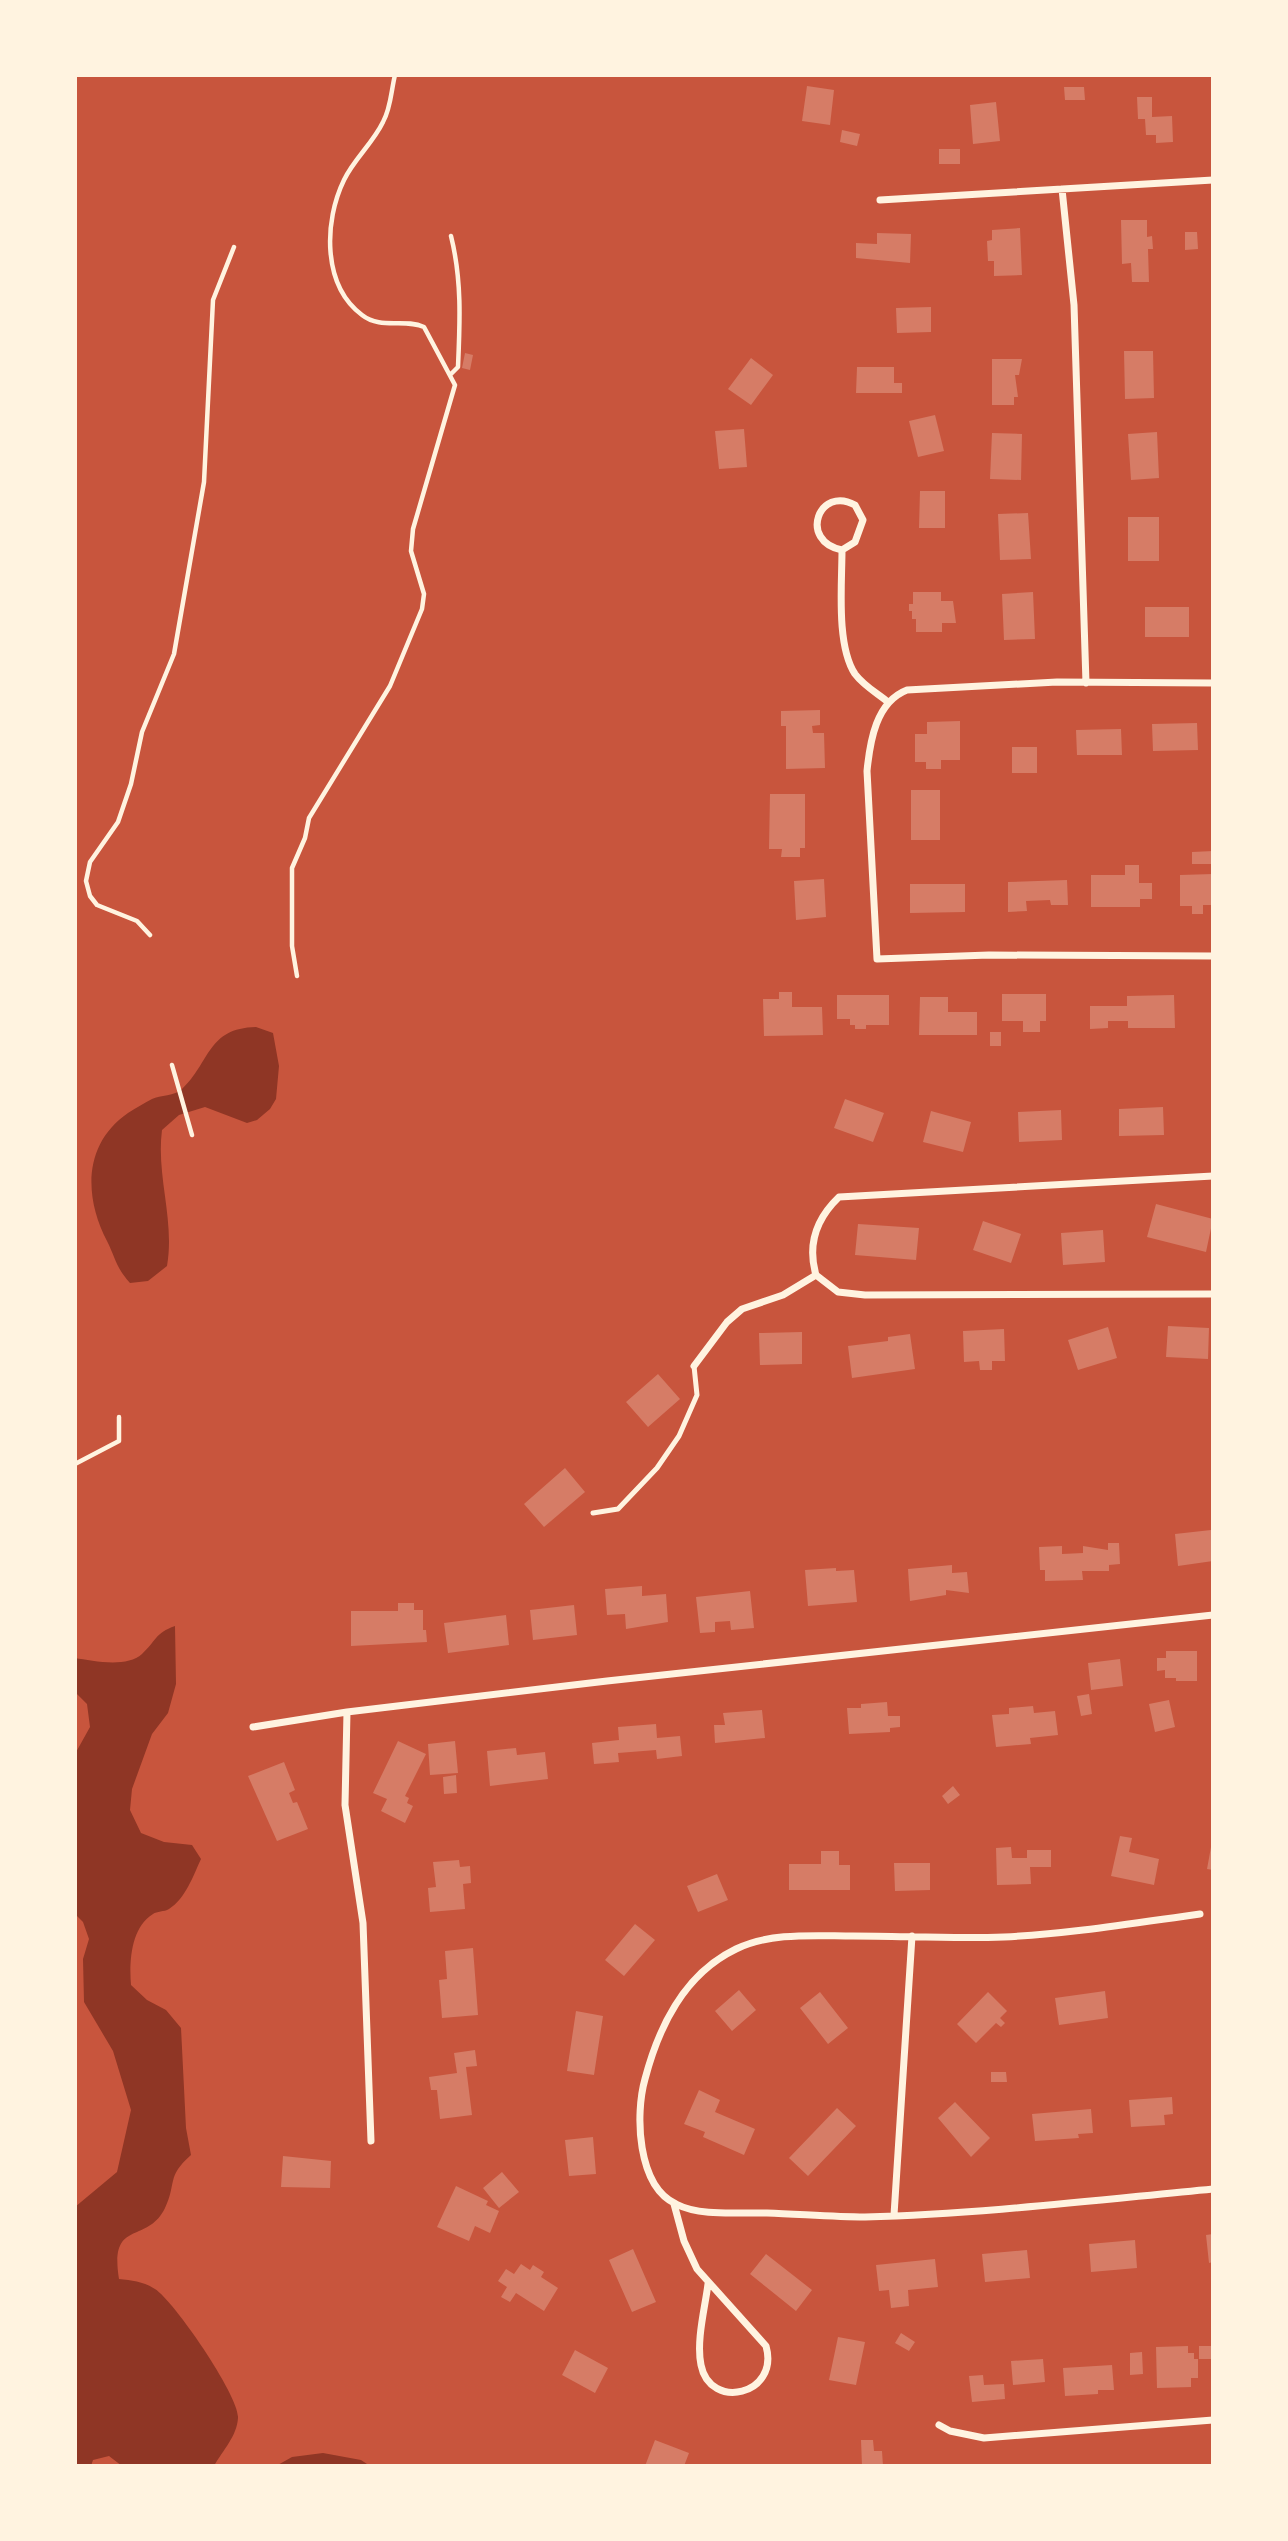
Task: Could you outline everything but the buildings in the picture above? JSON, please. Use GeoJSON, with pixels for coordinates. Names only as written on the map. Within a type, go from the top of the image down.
{"type":"FeatureCollection","features":[{"type":"Feature","properties":{"kind":"street"},"geometry":{"type":"LineString","coordinates":[[880,200],[1213,180]]}},
{"type":"Feature","properties":{"kind":"street"},"geometry":{"type":"LineString","coordinates":[[1062,188],[1074,305],[1086,683]]}},
{"type":"Feature","properties":{"kind":"street"},"geometry":{"type":"LineString","coordinates":[[831,502],[851,502],[862,513],[860,534],[850,546],[842,550],[827,544],[817,527],[820,512],[831,502]]}},
{"type":"Feature","properties":{"kind":"street"},"geometry":{"type":"LineString","coordinates":[[842,550],[844,632],[849,661],[861,681],[888,702]]}},
{"type":"Feature","properties":{"kind":"street"},"geometry":{"type":"LineString","coordinates":[[1213,683],[1086,683],[907,690],[888,702],[871,740],[867,771],[877,959],[1002,955],[1213,956]]}},
{"type":"Feature","properties":{"kind":"street"},"geometry":{"type":"LineString","coordinates":[[1213,1176],[839,1197],[818,1220],[812,1254],[816,1275],[838,1292],[865,1295],[1213,1294]]}},
{"type":"Feature","properties":{"kind":"street"},"geometry":{"type":"LineString","coordinates":[[694,1366],[727,1322],[742,1308],[783,1295],[816,1275]]}},
{"type":"Feature","properties":{"kind":"street"},"geometry":{"type":"LineString","coordinates":[[253,1727],[346,1712],[1213,1615]]}},
{"type":"Feature","properties":{"kind":"street"},"geometry":{"type":"LineString","coordinates":[[346,1712],[345,1805],[363,1923],[371,2141]]}},
{"type":"Feature","properties":{"kind":"street"},"geometry":{"type":"LineString","coordinates":[[1200,1914],[1003,1937],[807,1936],[767,1939],[736,1949],[697,1976],[670,2011],[654,2045],[643,2086],[640,2135],[646,2170],[658,2190],[674,2204],[701,2210],[864,2217],[1213,2189]]}},
{"type":"Feature","properties":{"kind":"street"},"geometry":{"type":"LineString","coordinates":[[894,2215],[912,1936]]}},
{"type":"Feature","properties":{"kind":"street"},"geometry":{"type":"LineString","coordinates":[[674,2204],[684,2241],[708,2284],[766,2346],[768,2360],[765,2374],[756,2385],[744,2391],[723,2391],[711,2384],[703,2373],[700,2359],[708,2284]]}},
{"type":"Feature","properties":{"kind":"street"},"geometry":{"type":"LineString","coordinates":[[939,2425],[950,2431],[984,2438],[1213,2420]]}},
{"type":"Feature","properties":{"kind":"lane"},"geometry":{"type":"LineString","coordinates":[[593,1513],[618,1509],[657,1468],[679,1436],[697,1395],[694,1366]]}},
{"type":"Feature","properties":{"kind":"path"},"geometry":{"type":"LineString","coordinates":[[297,976],[292,946],[295,857],[302,846],[309,818],[390,685],[422,609],[424,594],[411,551],[413,529],[455,385],[424,327],[416,324],[375,323],[362,315],[352,306],[331,261],[329,243],[340,192],[349,171],[383,123],[395,75]]}},
{"type":"Feature","properties":{"kind":"path"},"geometry":{"type":"LineString","coordinates":[[450,375],[458,367],[460,329],[459,267],[452,236]]}},
{"type":"Feature","properties":{"kind":"path"},"geometry":{"type":"LineString","coordinates":[[150,935],[137,921],[97,905],[90,896],[86,881],[90,862],[118,822],[131,784],[142,732],[174,654],[204,482],[213,300],[234,247]]}},
{"type":"Feature","properties":{"kind":"path"},"geometry":{"type":"LineString","coordinates":[[172,1065],[192,1135]]}},
{"type":"Feature","properties":{"kind":"path"},"geometry":{"type":"LineString","coordinates":[[75,1464],[118,1441],[119,1417]]}},
{"type":"Feature","properties":{"kind":"shaded area"},"geometry":{"type":"Polygon","coordinates":[[[256,1027],[273,1033],[279,1066],[276,1099],[270,1109],[257,1120],[247,1123],[205,1107],[179,1115],[162,1130],[161,1164],[169,1232],[167,1266],[148,1281],[130,1283],[116,1262],[94,1207],[92,1172],[102,1140],[128,1113],[152,1099],[182,1089],[218,1040],[228,1033],[256,1027]]]}},
{"type":"Feature","properties":{"kind":"shaded area"},"geometry":{"type":"Polygon","coordinates":[[[175,1626],[176,1684],[168,1713],[152,1734],[132,1789],[130,1810],[141,1833],[164,1842],[192,1845],[201,1859],[180,1899],[169,1909],[153,1914],[140,1927],[133,1946],[130,1976],[131,1985],[147,2000],[166,2010],[181,2028],[186,2128],[191,2155],[175,2175],[165,2208],[149,2226],[124,2239],[119,2247],[117,2260],[119,2279],[138,2282],[155,2289],[176,2311],[218,2371],[236,2407],[238,2418],[232,2437],[214,2466],[122,2466],[109,2456],[93,2460],[91,2466],[75,2466],[75,2207],[117,2172],[131,2110],[113,2051],[84,2002],[83,1959],[89,1939],[83,1922],[75,1914],[75,1754],[90,1727],[87,1704],[75,1692],[75,1658],[128,1661],[142,1654],[159,1635],[175,1626]]]}},
{"type":"Feature","properties":{"kind":"shaded area"},"geometry":{"type":"Polygon","coordinates":[[[323,2453],[361,2460],[370,2466],[276,2466],[292,2457],[323,2453]]]}}]}
